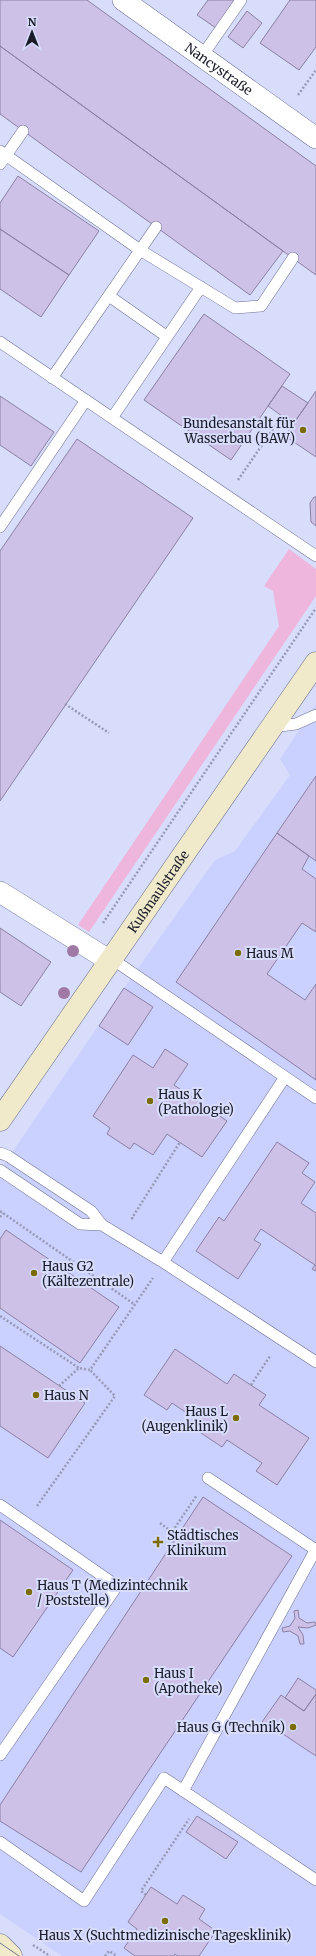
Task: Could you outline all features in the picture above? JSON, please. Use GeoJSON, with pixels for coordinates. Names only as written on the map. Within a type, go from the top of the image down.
{"type":"FeatureCollection","features":[{"type":"Feature","properties":{"kind":"street","name":"Nancystraße"},"geometry":{"type":"LineString","coordinates":[[123,0],[316,138]]}},
{"type":"Feature","properties":{"kind":"street","name":"Kußmaulstraße"},"geometry":{"type":"LineString","coordinates":[[0,1120],[316,663]]}},
{"type":"Feature","properties":{"kind":"street"},"geometry":{"type":"LineString","coordinates":[[0,892],[87,947],[111,960]]}},
{"type":"Feature","properties":{"kind":"street"},"geometry":{"type":"LineString","coordinates":[[0,1945],[11,1956]]}},
{"type":"Feature","properties":{"kind":"street"},"geometry":{"type":"LineString","coordinates":[[0,1951],[8,1956]]}},
{"type":"Feature","properties":{"kind":"lane"},"geometry":{"type":"LineString","coordinates":[[202,56],[241,0]]}},
{"type":"Feature","properties":{"kind":"lane"},"geometry":{"type":"LineString","coordinates":[[23,131],[2,157],[140,250],[235,308],[261,306],[293,258]]}},
{"type":"Feature","properties":{"kind":"lane"},"geometry":{"type":"LineString","coordinates":[[52,378],[156,228]]}},
{"type":"Feature","properties":{"kind":"lane"},"geometry":{"type":"LineString","coordinates":[[112,418],[166,336],[201,287]]}},
{"type":"Feature","properties":{"kind":"lane"},"geometry":{"type":"LineString","coordinates":[[109,296],[166,336]]}},
{"type":"Feature","properties":{"kind":"lane"},"geometry":{"type":"LineString","coordinates":[[0,342],[316,556]]}},
{"type":"Feature","properties":{"kind":"lane"},"geometry":{"type":"LineString","coordinates":[[0,527],[86,400]]}},
{"type":"Feature","properties":{"kind":"lane"},"geometry":{"type":"LineString","coordinates":[[271,727],[296,724],[316,715]]}},
{"type":"Feature","properties":{"kind":"lane"},"geometry":{"type":"LineString","coordinates":[[111,960],[316,1098]]}},
{"type":"Feature","properties":{"kind":"lane"},"geometry":{"type":"LineString","coordinates":[[163,1262],[285,1076]]}},
{"type":"Feature","properties":{"kind":"lane"},"geometry":{"type":"LineString","coordinates":[[0,1153],[8,1156],[91,1211],[102,1225],[163,1262],[316,1362]]}},
{"type":"Feature","properties":{"kind":"lane"},"geometry":{"type":"LineString","coordinates":[[0,1170],[80,1224],[102,1225]]}},
{"type":"Feature","properties":{"kind":"lane"},"geometry":{"type":"LineString","coordinates":[[183,1791],[316,1549],[208,1478]]}},
{"type":"Feature","properties":{"kind":"lane"},"geometry":{"type":"LineString","coordinates":[[0,1505],[117,1586],[0,1754]]}},
{"type":"Feature","properties":{"kind":"lane"},"geometry":{"type":"LineString","coordinates":[[0,1842],[84,1901],[164,1778],[316,1880]]}},
{"type":"Feature","properties":{"kind":"path"},"geometry":{"type":"LineString","coordinates":[[284,115],[316,70]]}},
{"type":"Feature","properties":{"kind":"path"},"geometry":{"type":"LineString","coordinates":[[227,496],[282,416]]}},
{"type":"Feature","properties":{"kind":"path"},"geometry":{"type":"LineString","coordinates":[[87,947],[316,608]]}},
{"type":"Feature","properties":{"kind":"path"},"geometry":{"type":"LineString","coordinates":[[65,704],[109,733]]}},
{"type":"Feature","properties":{"kind":"path"},"geometry":{"type":"LineString","coordinates":[[138,1222],[132,1218],[180,1142]]}},
{"type":"Feature","properties":{"kind":"path"},"geometry":{"type":"LineString","coordinates":[[0,1217],[2,1212],[134,1304]]}},
{"type":"Feature","properties":{"kind":"path"},"geometry":{"type":"LineString","coordinates":[[90,1370],[163,1262]]}},
{"type":"Feature","properties":{"kind":"path"},"geometry":{"type":"LineString","coordinates":[[0,1316],[79,1368],[90,1370],[115,1396],[25,1523]]}},
{"type":"Feature","properties":{"kind":"path"},"geometry":{"type":"LineString","coordinates":[[251,1385],[281,1339]]}},
{"type":"Feature","properties":{"kind":"path"},"geometry":{"type":"LineString","coordinates":[[60,1386],[79,1368]]}},
{"type":"Feature","properties":{"kind":"path"},"geometry":{"type":"LineString","coordinates":[[160,1524],[172,1532],[208,1478]]}},
{"type":"Feature","properties":{"kind":"path"},"geometry":{"type":"LineString","coordinates":[[146,1895],[141,1891],[200,1802]]}},
{"type":"Feature","properties":{"kind":"path"},"geometry":{"type":"LineString","coordinates":[[105,1956],[109,1951],[117,1956]]}},
{"type":"Feature","properties":{"kind":"shaded area"},"geometry":{"type":"Polygon","coordinates":[[[289,549],[316,569],[316,596],[89,932],[78,925],[279,626],[273,591],[264,586],[289,549]]]}},
{"type":"Feature","properties":{"kind":"shaded area","name":"Städtisches Klinikum"},"geometry":{"type":"Polygon","coordinates":[[[316,704],[316,1956],[62,1956],[0,1914],[0,1170],[124,988],[215,860],[235,851],[290,775],[280,759],[316,704]]]}},
{"type":"Feature","properties":{"kind":"building"},"geometry":{"type":"Polygon","coordinates":[[[0,0],[87,0],[316,166],[316,275],[0,46],[0,0]]]}},
{"type":"Feature","properties":{"kind":"building"},"geometry":{"type":"Polygon","coordinates":[[[208,0],[235,0],[216,28],[197,15],[208,0]]]}},
{"type":"Feature","properties":{"kind":"building"},"geometry":{"type":"Polygon","coordinates":[[[290,0],[316,0],[316,47],[299,70],[260,43],[290,0]]]}},
{"type":"Feature","properties":{"kind":"building"},"geometry":{"type":"Polygon","coordinates":[[[247,11],[262,23],[243,48],[228,37],[247,11]]]}},
{"type":"Feature","properties":{"kind":"building"},"geometry":{"type":"Polygon","coordinates":[[[0,46],[283,251],[250,295],[0,114],[0,46]]]}},
{"type":"Feature","properties":{"kind":"building"},"geometry":{"type":"Polygon","coordinates":[[[18,176],[99,231],[69,275],[0,229],[0,203],[18,176]]]}},
{"type":"Feature","properties":{"kind":"building"},"geometry":{"type":"Polygon","coordinates":[[[0,229],[69,275],[41,317],[0,289],[0,229]]]}},
{"type":"Feature","properties":{"kind":"building"},"geometry":{"type":"Polygon","coordinates":[[[204,314],[290,374],[231,460],[144,400],[204,314]]]}},
{"type":"Feature","properties":{"kind":"building"},"geometry":{"type":"Polygon","coordinates":[[[282,386],[308,403],[293,424],[268,406],[282,386]]]}},
{"type":"Feature","properties":{"kind":"building","name":"Bundesanstalt für Wasserbau (BAW)"},"geometry":{"type":"Polygon","coordinates":[[[316,391],[316,457],[285,436],[316,391]]]}},
{"type":"Feature","properties":{"kind":"building"},"geometry":{"type":"Polygon","coordinates":[[[0,396],[54,432],[31,466],[0,445],[0,396]]]}},
{"type":"Feature","properties":{"kind":"building"},"geometry":{"type":"Polygon","coordinates":[[[77,439],[193,518],[0,801],[0,551],[77,439]]]}},
{"type":"Feature","properties":{"kind":"building"},"geometry":{"type":"Polygon","coordinates":[[[314,497],[316,497],[316,526],[311,522],[310,503],[314,497]]]}},
{"type":"Feature","properties":{"kind":"building"},"geometry":{"type":"Polygon","coordinates":[[[316,776],[316,861],[277,833],[316,776]]]}},
{"type":"Feature","properties":{"kind":"building","name":"Haus M"},"geometry":{"type":"Polygon","coordinates":[[[277,833],[309,856],[302,869],[316,879],[316,932],[302,923],[267,974],[305,1000],[316,984],[316,1080],[176,982],[277,833]]]}},
{"type":"Feature","properties":{"kind":"building"},"geometry":{"type":"Polygon","coordinates":[[[0,928],[51,962],[21,1006],[0,992],[0,928]]]}},
{"type":"Feature","properties":{"kind":"building"},"geometry":{"type":"Polygon","coordinates":[[[124,988],[153,1007],[128,1045],[99,1026],[124,988]]]}},
{"type":"Feature","properties":{"kind":"building","name":"Haus K (Pathologie)"},"geometry":{"type":"Polygon","coordinates":[[[165,1049],[188,1064],[174,1085],[227,1121],[202,1157],[167,1134],[153,1155],[134,1143],[130,1149],[107,1134],[110,1128],[93,1116],[133,1055],[153,1068],[165,1049]]]}},
{"type":"Feature","properties":{"kind":"building"},"geometry":{"type":"Polygon","coordinates":[[[277,1142],[309,1163],[302,1173],[315,1182],[301,1203],[316,1213],[316,1271],[312,1269],[315,1265],[261,1229],[254,1240],[261,1244],[238,1279],[196,1251],[219,1217],[224,1221],[277,1142]]]}},
{"type":"Feature","properties":{"kind":"building","name":"Haus G2 (Kältezentrale)"},"geometry":{"type":"Polygon","coordinates":[[[6,1230],[119,1307],[80,1363],[0,1308],[0,1239],[6,1230]]]}},
{"type":"Feature","properties":{"kind":"building","name":"Haus N"},"geometry":{"type":"Polygon","coordinates":[[[0,1346],[85,1403],[48,1458],[0,1426],[0,1346]]]}},
{"type":"Feature","properties":{"kind":"building","name":"Haus L (Augenklinik)"},"geometry":{"type":"Polygon","coordinates":[[[175,1349],[227,1384],[234,1374],[266,1395],[259,1405],[309,1438],[277,1485],[256,1471],[262,1463],[227,1440],[222,1447],[201,1433],[206,1426],[172,1403],[167,1410],[144,1395],[175,1349]]]}},
{"type":"Feature","properties":{"kind":"building","name":"Haus I (Apotheke)"},"geometry":{"type":"Polygon","coordinates":[[[203,1497],[292,1556],[81,1872],[0,1821],[0,1805],[203,1497]]]}},
{"type":"Feature","properties":{"kind":"building","name":"Haus T (Medizintechnik / Poststelle)"},"geometry":{"type":"Polygon","coordinates":[[[0,1520],[73,1570],[13,1657],[0,1648],[0,1520]]]}},
{"type":"Feature","properties":{"kind":"building"},"geometry":{"type":"Polygon","coordinates":[[[298,1610],[299,1618],[307,1623],[315,1622],[316,1625],[308,1628],[298,1627],[303,1635],[304,1644],[300,1644],[298,1636],[290,1631],[283,1632],[282,1628],[290,1626],[295,1618],[294,1611],[298,1610]]]}},
{"type":"Feature","properties":{"kind":"building"},"geometry":{"type":"Polygon","coordinates":[[[298,1678],[316,1690],[316,1694],[304,1711],[285,1698],[298,1678]]]}},
{"type":"Feature","properties":{"kind":"building","name":"Haus G (Technik)"},"geometry":{"type":"Polygon","coordinates":[[[316,1694],[316,1756],[262,1722],[281,1695],[304,1711],[316,1694]]]}},
{"type":"Feature","properties":{"kind":"building"},"geometry":{"type":"Polygon","coordinates":[[[197,1816],[238,1842],[226,1859],[186,1832],[197,1816]]]}},
{"type":"Feature","properties":{"kind":"building","name":"Haus X (Suchtmedizinische Tagesklinik)"},"geometry":{"type":"Polygon","coordinates":[[[151,1887],[177,1904],[183,1895],[205,1909],[199,1919],[216,1931],[199,1956],[178,1956],[175,1954],[174,1956],[135,1956],[124,1948],[137,1929],[128,1922],[151,1887]]]}},
{"type":"Feature","properties":{"kind":"tram line"},"geometry":{"type":"LineString","coordinates":[[0,1943],[19,1956]]}},
{"type":"Feature","properties":{"kind":"place","name":"Bundesanstalt für Wasserbau (BAW)"},"geometry":{"type":"Point","coordinates":[303,430]}},
{"type":"Feature","properties":{"kind":"place","name":"Haus M"},"geometry":{"type":"Point","coordinates":[238,953]}},
{"type":"Feature","properties":{"kind":"place","name":"Haus K (Pathologie)"},"geometry":{"type":"Point","coordinates":[150,1101]}},
{"type":"Feature","properties":{"kind":"place","name":"Haus G2 (Kältezentrale)"},"geometry":{"type":"Point","coordinates":[34,1273]}},
{"type":"Feature","properties":{"kind":"place","name":"Haus N"},"geometry":{"type":"Point","coordinates":[36,1395]}},
{"type":"Feature","properties":{"kind":"place","name":"Haus L (Augenklinik)"},"geometry":{"type":"Point","coordinates":[236,1418]}},
{"type":"Feature","properties":{"kind":"place","name":"Städtisches Klinikum"},"geometry":{"type":"Point","coordinates":[158,1542]}},
{"type":"Feature","properties":{"kind":"place","name":"Haus T (Medizintechnik / Poststelle)"},"geometry":{"type":"Point","coordinates":[29,1592]}},
{"type":"Feature","properties":{"kind":"place","name":"Haus I (Apotheke)"},"geometry":{"type":"Point","coordinates":[146,1680]}},
{"type":"Feature","properties":{"kind":"place","name":"Haus G (Technik)"},"geometry":{"type":"Point","coordinates":[293,1727]}},
{"type":"Feature","properties":{"kind":"place","name":"Haus X (Suchtmedizinische Tagesklinik)"},"geometry":{"type":"Point","coordinates":[165,1921]}}]}
